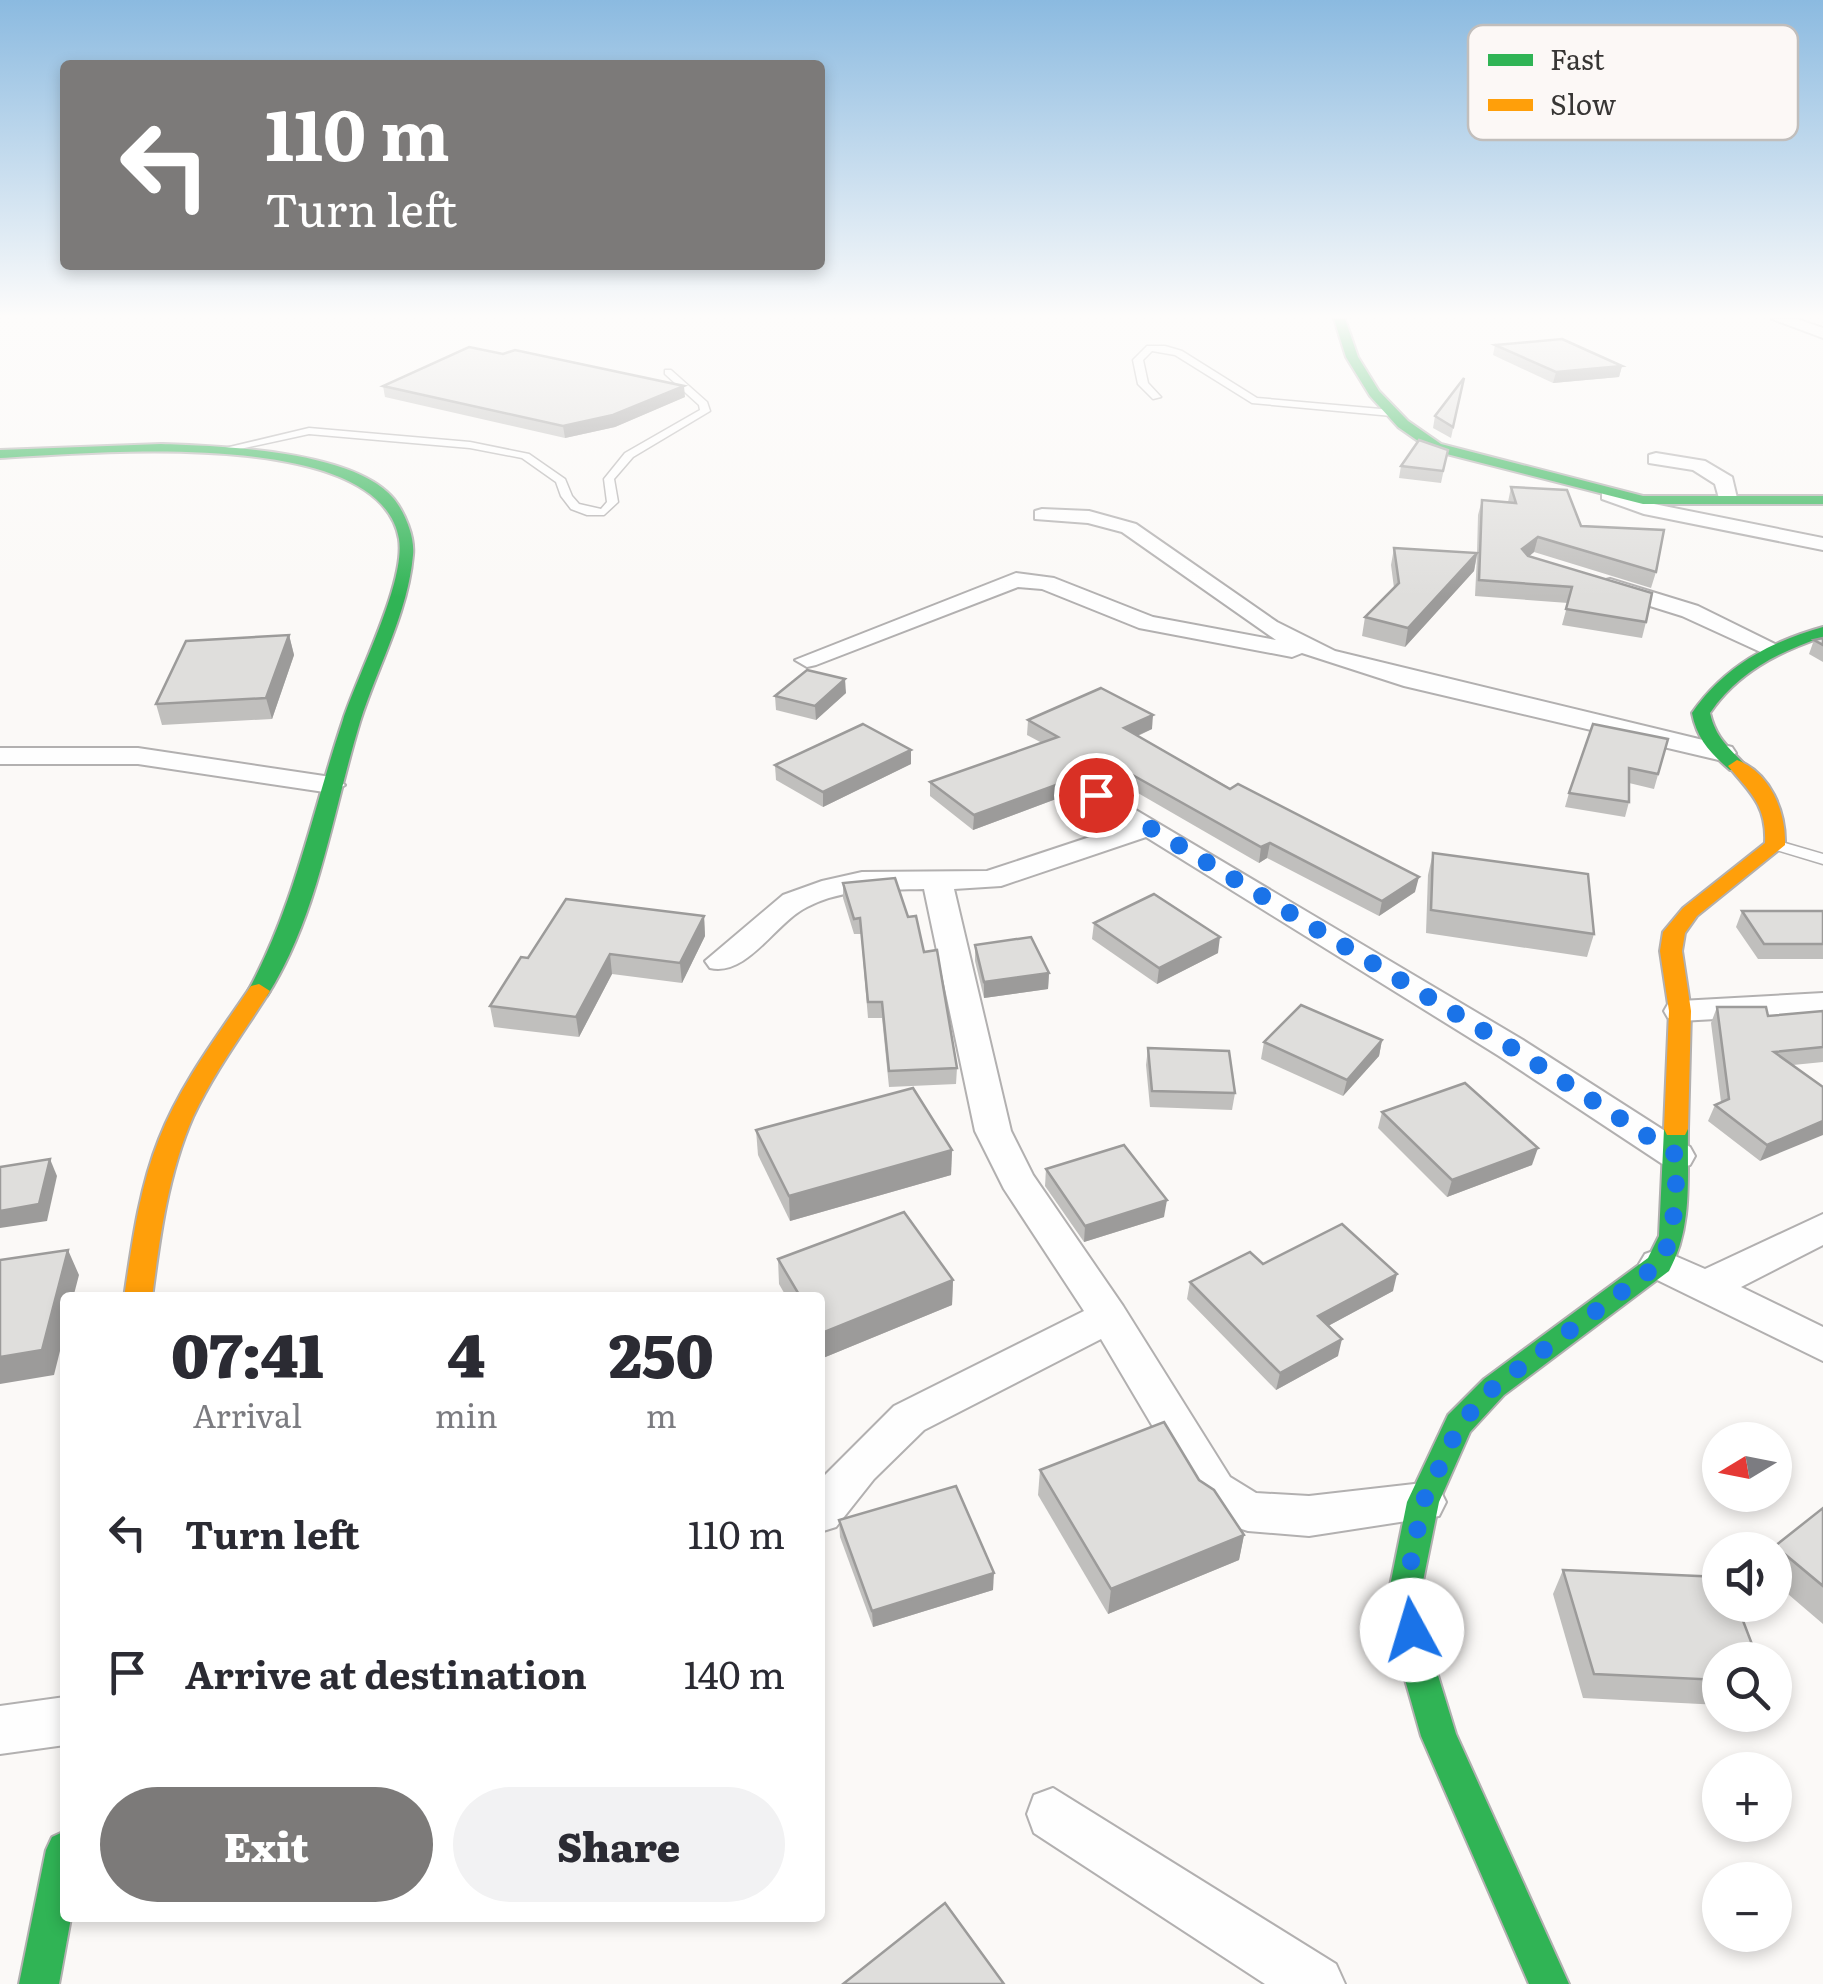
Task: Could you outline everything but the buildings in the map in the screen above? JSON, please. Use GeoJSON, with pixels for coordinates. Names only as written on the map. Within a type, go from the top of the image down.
{"type":"FeatureCollection","features":[{"type":"Feature","properties":{"kind":"street"},"geometry":{"type":"LineString","coordinates":[[1392,413],[1407,429],[1436,447],[1607,494],[1644,508],[1823,544]]}},
{"type":"Feature","properties":{"kind":"street"},"geometry":{"type":"LineString","coordinates":[[0,454],[226,449],[315,462],[390,503],[404,526],[402,573],[330,785],[295,921],[278,958],[205,1070],[171,1140],[152,1204],[139,1292]]}},
{"type":"Feature","properties":{"kind":"street"},"geometry":{"type":"LineString","coordinates":[[1656,459],[1715,472],[1724,481],[1727,498]]}},
{"type":"Feature","properties":{"kind":"street"},"geometry":{"type":"LineString","coordinates":[[1607,494],[1642,500],[1823,500]]}},
{"type":"Feature","properties":{"kind":"street"},"geometry":{"type":"LineString","coordinates":[[1042,515],[1111,520],[1129,528],[1270,626],[1326,656]]}},
{"type":"Feature","properties":{"kind":"street"},"geometry":{"type":"LineString","coordinates":[[1586,579],[1690,612],[1773,649]]}},
{"type":"Feature","properties":{"kind":"street"},"geometry":{"type":"LineString","coordinates":[[807,660],[1016,580],[1046,583],[1147,623],[1326,656],[1413,681],[1723,753]]}},
{"type":"Feature","properties":{"kind":"street"},"geometry":{"type":"LineString","coordinates":[[1549,1984],[1480,1838],[1439,1736],[1419,1670],[1405,1591],[1423,1502],[1460,1424],[1494,1387],[1659,1264],[1672,1236],[1678,1156],[1680,1011],[1671,951],[1674,932],[1690,912],[1776,845],[1778,807],[1703,728],[1704,705],[1714,691],[1773,649],[1823,632]]}},
{"type":"Feature","properties":{"kind":"street"},"geometry":{"type":"LineString","coordinates":[[0,756],[119,754],[330,785]]}},
{"type":"Feature","properties":{"kind":"street"},"geometry":{"type":"LineString","coordinates":[[1096,795],[1512,1048],[1678,1156]]}},
{"type":"Feature","properties":{"kind":"street"},"geometry":{"type":"LineString","coordinates":[[721,961],[794,901],[833,887],[862,882],[990,880],[1148,827]]}},
{"type":"Feature","properties":{"kind":"street"},"geometry":{"type":"LineString","coordinates":[[938,883],[993,1131],[1018,1180],[1109,1317],[1214,1490],[1248,1512],[1310,1516],[1423,1502]]}},
{"type":"Feature","properties":{"kind":"street"},"geometry":{"type":"LineString","coordinates":[[1680,1011],[1823,1003]]}},
{"type":"Feature","properties":{"kind":"street"},"geometry":{"type":"LineString","coordinates":[[1704,1286],[1823,1228]]}},
{"type":"Feature","properties":{"kind":"street"},"geometry":{"type":"LineString","coordinates":[[1659,1264],[1823,1345]]}},
{"type":"Feature","properties":{"kind":"street"},"geometry":{"type":"LineString","coordinates":[[825,1507],[858,1466],[908,1418],[1109,1317]]}},
{"type":"Feature","properties":{"kind":"street"},"geometry":{"type":"LineString","coordinates":[[0,1730],[60,1722]]}},
{"type":"Feature","properties":{"kind":"street"},"geometry":{"type":"LineString","coordinates":[[1053,1814],[1316,1984]]}},
{"type":"Feature","properties":{"kind":"street"},"geometry":{"type":"LineString","coordinates":[[39,1984],[60,1876]]}},
{"type":"Feature","properties":{"kind":"lane"},"geometry":{"type":"LineString","coordinates":[[226,449],[310,431],[470,444],[526,456],[561,480],[564,497],[574,508],[604,512],[613,502],[609,479],[620,462],[704,412]]}},
{"type":"Feature","properties":{"kind":"lane"},"geometry":{"type":"LineString","coordinates":[[1377,412],[1392,413]]}},
{"type":"Feature","properties":{"kind":"lane"},"geometry":{"type":"LineString","coordinates":[[1776,845],[1823,858]]}},
{"type":"Feature","properties":{"kind":"traffic: fast"},"geometry":{"type":"LineString","coordinates":[[1391,412],[1436,447],[1643,500],[1823,500]]}},
{"type":"Feature","properties":{"kind":"traffic: fast"},"geometry":{"type":"LineString","coordinates":[[0,454],[161,448],[228,450],[293,458],[348,474],[387,500],[406,538],[395,602],[352,719],[302,893],[276,960],[259,991]]}},
{"type":"Feature","properties":{"kind":"traffic: fast"},"geometry":{"type":"LineString","coordinates":[[1737,766],[1715,747],[1705,732],[1701,713],[1725,683],[1754,661],[1823,632]]}},
{"type":"Feature","properties":{"kind":"traffic: fast"},"geometry":{"type":"LineString","coordinates":[[1549,1984],[1439,1736],[1419,1669],[1405,1591],[1423,1502],[1459,1424],[1494,1387],[1659,1264],[1672,1236],[1676,1129]]}},
{"type":"Feature","properties":{"kind":"traffic: fast"},"geometry":{"type":"LineString","coordinates":[[39,1984],[60,1876]]}},
{"type":"Feature","properties":{"kind":"traffic: slow"},"geometry":{"type":"LineString","coordinates":[[1676,1129],[1680,1011],[1671,951],[1674,932],[1690,912],[1775,845],[1768,800],[1737,766]]}},
{"type":"Feature","properties":{"kind":"traffic: slow"},"geometry":{"type":"LineString","coordinates":[[139,1292],[153,1206],[172,1139],[198,1084],[259,991]]}},
{"type":"Feature","properties":{"kind":"route"},"geometry":{"type":"LineString","coordinates":[[1096,795],[1512,1048],[1678,1156],[1672,1236],[1659,1264],[1494,1387],[1460,1424],[1423,1502],[1405,1591],[1412,1630]]}}]}
